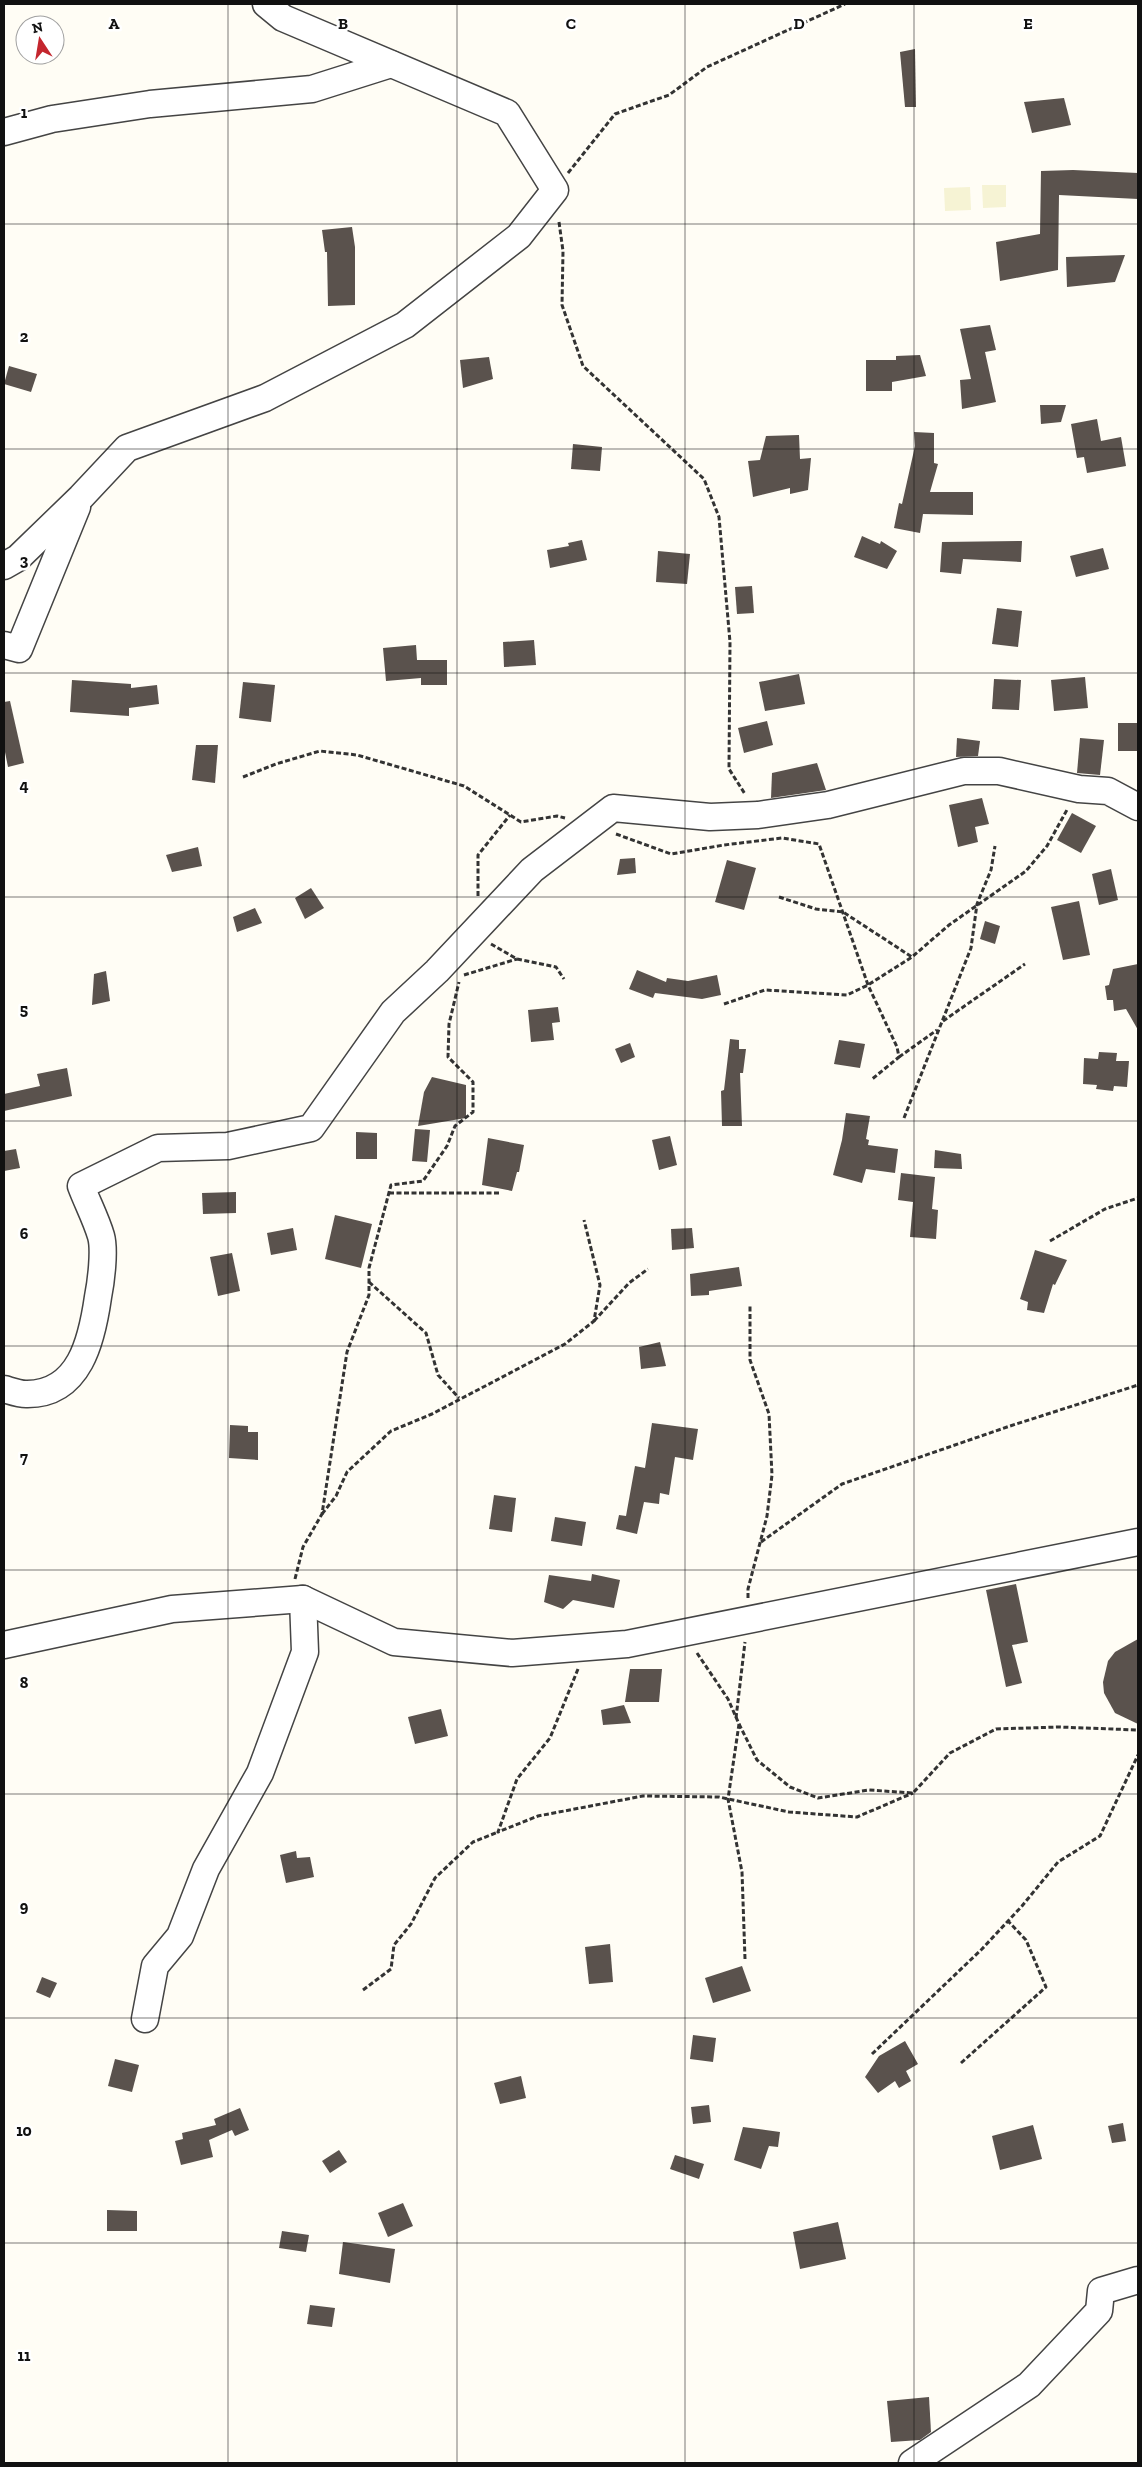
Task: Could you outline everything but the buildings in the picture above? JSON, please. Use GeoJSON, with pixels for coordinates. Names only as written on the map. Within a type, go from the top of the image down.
{"type":"FeatureCollection","features":[{"type":"Feature","properties":{"kind":"street"},"geometry":{"type":"LineString","coordinates":[[4,566],[18,558],[81,497],[127,448],[265,398],[405,325],[519,236],[555,190],[507,113],[283,18],[266,4]]}},
{"type":"Feature","properties":{"kind":"street"},"geometry":{"type":"LineString","coordinates":[[4,132],[52,120],[150,104],[312,89],[391,64]]}},
{"type":"Feature","properties":{"kind":"street"},"geometry":{"type":"LineString","coordinates":[[4,645],[19,649],[81,497]]}},
{"type":"Feature","properties":{"kind":"street"},"geometry":{"type":"LineString","coordinates":[[4,1389],[26,1394],[47,1391],[66,1380],[78,1369],[93,1331],[100,1285],[101,1237],[81,1186],[158,1148],[228,1146],[312,1128],[393,1012],[437,971],[532,870],[612,808],[710,817],[758,815],[828,805],[964,771],[999,771],[1079,789],[1108,791],[1138,807]]}},
{"type":"Feature","properties":{"kind":"street"},"geometry":{"type":"LineString","coordinates":[[4,1645],[172,1609],[303,1599],[394,1642],[512,1653],[627,1644],[1138,1542]]}},
{"type":"Feature","properties":{"kind":"street"},"geometry":{"type":"LineString","coordinates":[[146,2019],[156,1966],[180,1936],[206,1868],[260,1773],[305,1652],[303,1599]]}},
{"type":"Feature","properties":{"kind":"street"},"geometry":{"type":"LineString","coordinates":[[912,2463],[1028,2385],[1099,2311],[1101,2290],[1138,2280]]}},
{"type":"Feature","properties":{"kind":"path"},"geometry":{"type":"LineString","coordinates":[[758,815],[730,769],[730,642],[719,517],[704,479],[583,366],[562,305],[563,251],[555,190],[615,114],[669,95],[708,67],[845,4]]}},
{"type":"Feature","properties":{"kind":"path"},"geometry":{"type":"LineString","coordinates":[[243,777],[276,764],[320,751],[357,755],[464,786],[521,822],[557,816],[591,824],[670,854],[782,838],[819,844],[868,985],[899,1057]]}},
{"type":"Feature","properties":{"kind":"path"},"geometry":{"type":"LineString","coordinates":[[724,1004],[765,990],[847,995],[868,985],[912,957],[949,925],[1026,871],[1047,846],[1079,789]]}},
{"type":"Feature","properties":{"kind":"path"},"geometry":{"type":"LineString","coordinates":[[510,815],[478,855],[477,886],[484,940],[517,959],[556,967],[564,979]]}},
{"type":"Feature","properties":{"kind":"path"},"geometry":{"type":"LineString","coordinates":[[904,1118],[972,948],[977,904],[991,870],[995,846]]}},
{"type":"Feature","properties":{"kind":"path"},"geometry":{"type":"LineString","coordinates":[[780,898],[816,909],[843,912],[912,957]]}},
{"type":"Feature","properties":{"kind":"path"},"geometry":{"type":"LineString","coordinates":[[462,976],[517,959]]}},
{"type":"Feature","properties":{"kind":"path"},"geometry":{"type":"LineString","coordinates":[[872,1080],[899,1057],[936,1031],[942,1022],[1025,964]]}},
{"type":"Feature","properties":{"kind":"path"},"geometry":{"type":"LineString","coordinates":[[322,1514],[348,1352],[369,1295],[369,1268],[391,1185],[423,1181],[447,1146],[455,1126],[473,1112],[473,1082],[448,1057],[449,1024],[465,968]]}},
{"type":"Feature","properties":{"kind":"path"},"geometry":{"type":"LineString","coordinates":[[389,1194],[500,1193]]}},
{"type":"Feature","properties":{"kind":"path"},"geometry":{"type":"LineString","coordinates":[[1050,1241],[1105,1209],[1138,1198]]}},
{"type":"Feature","properties":{"kind":"path"},"geometry":{"type":"LineString","coordinates":[[584,1220],[600,1285],[594,1321]]}},
{"type":"Feature","properties":{"kind":"path"},"geometry":{"type":"LineString","coordinates":[[303,1599],[294,1580],[303,1547],[322,1514],[336,1496],[347,1472],[391,1431],[432,1414],[565,1344],[594,1321],[629,1283],[648,1269]]}},
{"type":"Feature","properties":{"kind":"path"},"geometry":{"type":"LineString","coordinates":[[369,1282],[426,1333],[438,1375],[459,1399]]}},
{"type":"Feature","properties":{"kind":"path"},"geometry":{"type":"LineString","coordinates":[[736,1718],[747,1620],[748,1589],[767,1516],[772,1475],[769,1414],[750,1360],[750,1304]]}},
{"type":"Feature","properties":{"kind":"path"},"geometry":{"type":"LineString","coordinates":[[760,1542],[842,1484],[1010,1426],[1138,1385]]}},
{"type":"Feature","properties":{"kind":"path"},"geometry":{"type":"LineString","coordinates":[[686,1632],[706,1669],[728,1699],[756,1760],[790,1787],[818,1798],[868,1790],[913,1793]]}},
{"type":"Feature","properties":{"kind":"path"},"geometry":{"type":"LineString","coordinates":[[498,1832],[516,1779],[550,1738],[586,1647]]}},
{"type":"Feature","properties":{"kind":"path"},"geometry":{"type":"LineString","coordinates":[[739,1724],[728,1799],[742,1872],[745,1959]]}},
{"type":"Feature","properties":{"kind":"path"},"geometry":{"type":"LineString","coordinates":[[363,1990],[391,1969],[394,1945],[411,1924],[435,1878],[473,1842],[538,1816],[643,1796],[719,1797],[789,1812],[857,1817],[913,1793],[950,1753],[996,1729],[1059,1727],[1138,1730]]}},
{"type":"Feature","properties":{"kind":"path"},"geometry":{"type":"LineString","coordinates":[[872,2054],[982,1949],[1058,1862],[1100,1836],[1138,1755]]}},
{"type":"Feature","properties":{"kind":"path"},"geometry":{"type":"LineString","coordinates":[[961,2063],[1046,1987],[1026,1940],[1008,1921]]}},
{"type":"Feature","properties":{"kind":"shaded area"},"geometry":{"type":"Polygon","coordinates":[[[982,185],[1006,185],[1006,207],[983,208],[982,185]]]}},
{"type":"Feature","properties":{"kind":"shaded area"},"geometry":{"type":"Polygon","coordinates":[[[970,187],[971,210],[945,211],[944,188],[970,187]]]}}]}
